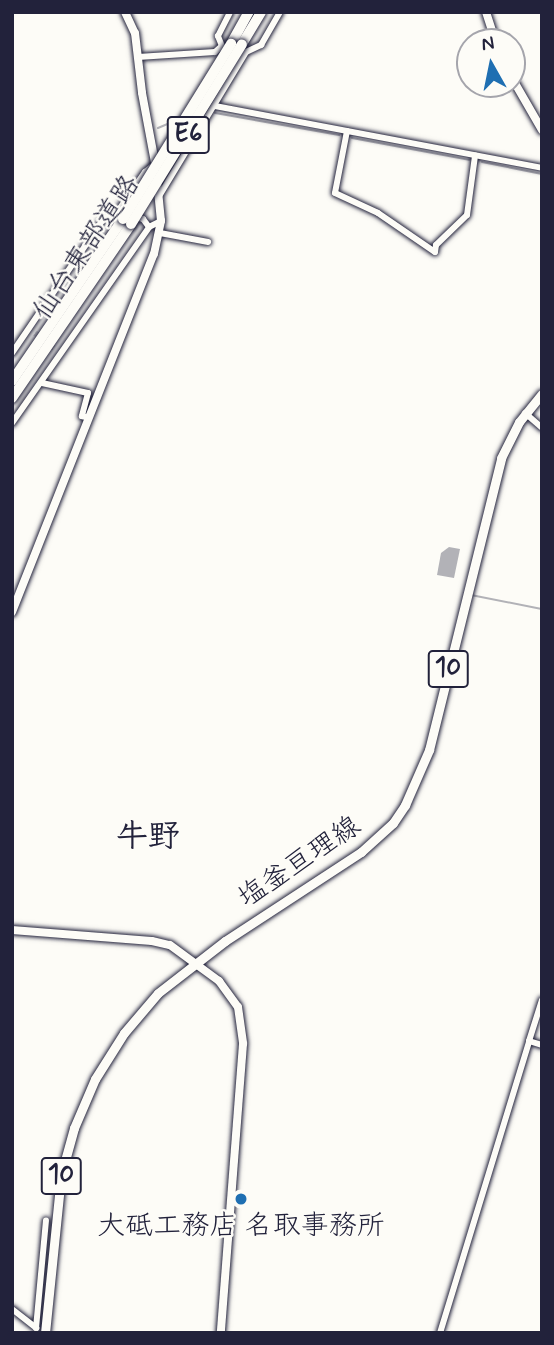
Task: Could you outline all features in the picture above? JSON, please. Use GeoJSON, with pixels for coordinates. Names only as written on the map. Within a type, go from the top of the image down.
{"type":"FeatureCollection","features":[{"type":"Feature","properties":{"kind":"highway","name":"仙台東部道路"},"geometry":{"type":"LineString","coordinates":[[235,46],[249,12]]}},
{"type":"Feature","properties":{"kind":"highway","name":"仙台東部道路"},"geometry":{"type":"LineString","coordinates":[[12,398],[123,219],[235,46],[261,12]]}},
{"type":"Feature","properties":{"kind":"highway","name":"仙台東部道路"},"geometry":{"type":"LineString","coordinates":[[12,380],[123,219]]}},
{"type":"Feature","properties":{"kind":"main road","name":"塩釜亘理線"},"geometry":{"type":"LineString","coordinates":[[45,1333],[61,1175],[85,1099],[124,1032],[158,993],[195,962],[361,852],[393,823],[405,805],[429,750],[493,482],[510,437],[525,413],[542,394]]}},
{"type":"Feature","properties":{"kind":"street"},"geometry":{"type":"LineString","coordinates":[[12,612],[155,254],[160,233],[155,164],[135,33],[125,12]]}},
{"type":"Feature","properties":{"kind":"street"},"geometry":{"type":"LineString","coordinates":[[230,12],[218,36],[235,46]]}},
{"type":"Feature","properties":{"kind":"street"},"geometry":{"type":"LineString","coordinates":[[138,57],[215,52],[235,46],[261,46],[280,12]]}},
{"type":"Feature","properties":{"kind":"street"},"geometry":{"type":"LineString","coordinates":[[159,198],[215,106],[235,46]]}},
{"type":"Feature","properties":{"kind":"street"},"geometry":{"type":"LineString","coordinates":[[524,98],[542,130]]}},
{"type":"Feature","properties":{"kind":"street"},"geometry":{"type":"LineString","coordinates":[[215,106],[542,168]]}},
{"type":"Feature","properties":{"kind":"street"},"geometry":{"type":"LineString","coordinates":[[347,131],[335,193],[378,214],[435,252],[436,245],[467,215],[475,156]]}},
{"type":"Feature","properties":{"kind":"street"},"geometry":{"type":"LineString","coordinates":[[123,219],[145,172],[155,164]]}},
{"type":"Feature","properties":{"kind":"street"},"geometry":{"type":"LineString","coordinates":[[12,353],[32,331],[104,218],[143,219],[149,227]]}},
{"type":"Feature","properties":{"kind":"street"},"geometry":{"type":"LineString","coordinates":[[12,423],[42,383],[59,352],[149,227],[161,221]]}},
{"type":"Feature","properties":{"kind":"street"},"geometry":{"type":"LineString","coordinates":[[160,233],[208,242]]}},
{"type":"Feature","properties":{"kind":"street"},"geometry":{"type":"LineString","coordinates":[[42,383],[88,393],[82,416],[89,418]]}},
{"type":"Feature","properties":{"kind":"street"},"geometry":{"type":"LineString","coordinates":[[525,413],[542,428]]}},
{"type":"Feature","properties":{"kind":"street"},"geometry":{"type":"LineString","coordinates":[[12,930],[161,943],[195,962],[231,994],[242,1022],[221,1333]]}},
{"type":"Feature","properties":{"kind":"street"},"geometry":{"type":"LineString","coordinates":[[440,1333],[542,1000]]}},
{"type":"Feature","properties":{"kind":"street"},"geometry":{"type":"LineString","coordinates":[[529,1041],[542,1045]]}},
{"type":"Feature","properties":{"kind":"street"},"geometry":{"type":"LineString","coordinates":[[12,1309],[37,1328],[46,1220]]}},
{"type":"Feature","properties":{"kind":"shaded area"},"geometry":{"type":"Polygon","coordinates":[[[449,547],[460,549],[454,578],[437,575],[441,553],[449,547]]]}},
{"type":"Feature","properties":{"kind":"waterway"},"geometry":{"type":"LineString","coordinates":[[215,113],[339,135]]}},
{"type":"Feature","properties":{"kind":"waterway"},"geometry":{"type":"LineString","coordinates":[[158,128],[179,119]]}},
{"type":"Feature","properties":{"kind":"waterway"},"geometry":{"type":"LineString","coordinates":[[352,138],[469,160]]}},
{"type":"Feature","properties":{"kind":"waterway"},"geometry":{"type":"LineString","coordinates":[[482,162],[542,174]]}},
{"type":"Feature","properties":{"kind":"waterway"},"geometry":{"type":"LineString","coordinates":[[471,595],[542,609]]}},
{"type":"Feature","properties":{"kind":"tunnel"},"geometry":{"type":"LineString","coordinates":[[35,333],[55,349]]}},
{"type":"Feature","properties":{"kind":"place","name":"大砥工務店 名取事務所"},"geometry":{"type":"Point","coordinates":[241,1199]}},
{"type":"Feature","properties":{"kind":"district","name":"牛野"},"geometry":{"type":"Point","coordinates":[148,837]}}]}
